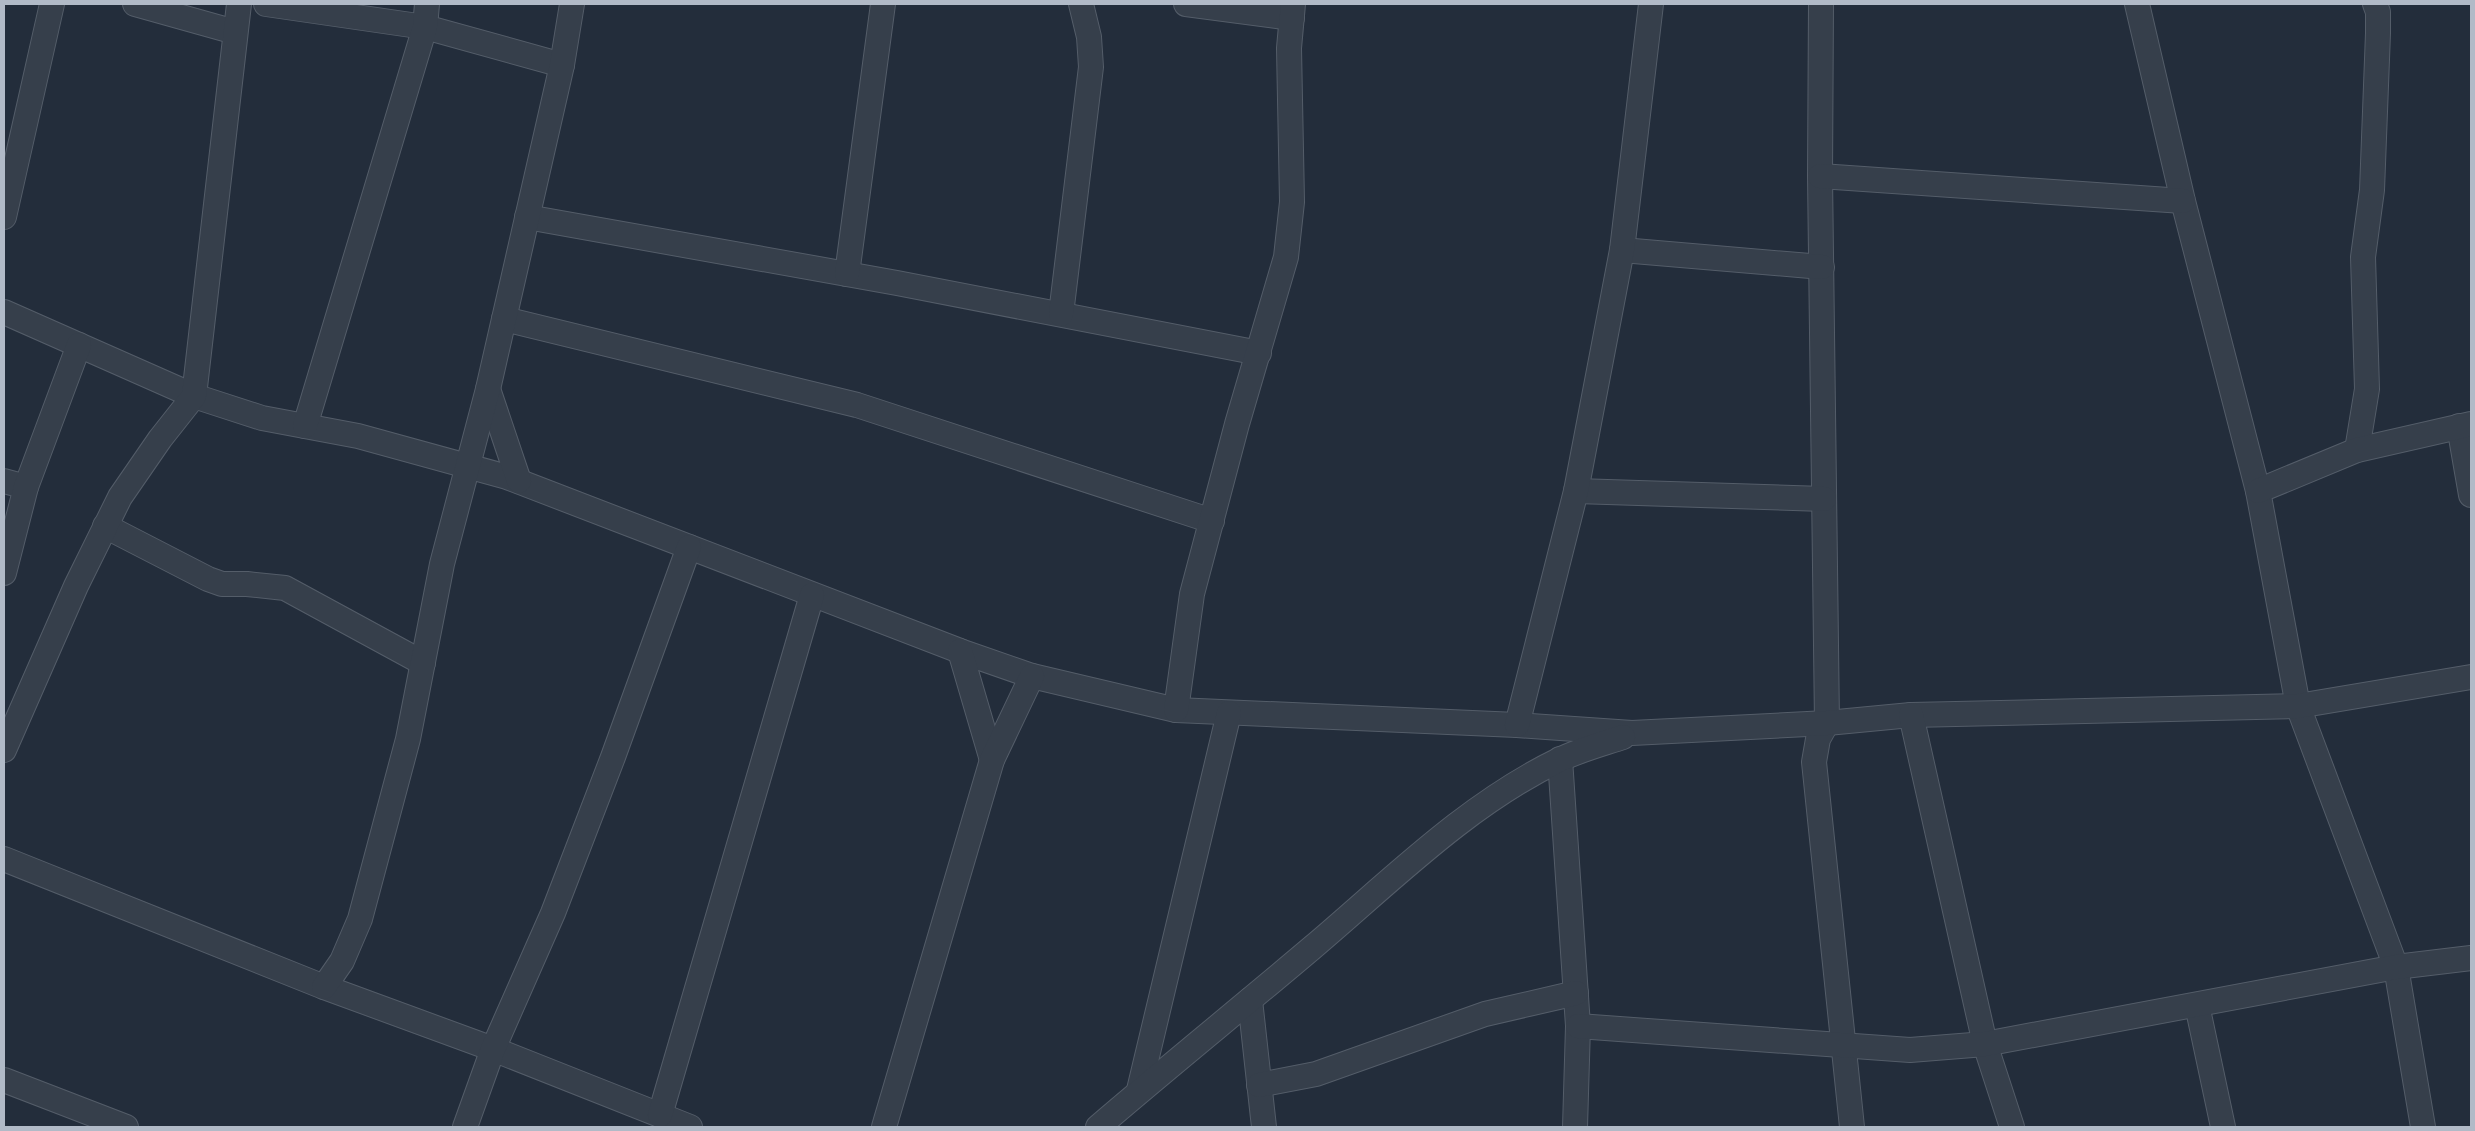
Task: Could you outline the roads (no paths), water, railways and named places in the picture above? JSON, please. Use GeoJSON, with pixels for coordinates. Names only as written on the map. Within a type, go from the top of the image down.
{"type":"FeatureCollection","features":[{"type":"Feature","properties":{"kind":"street"},"geometry":{"type":"LineString","coordinates":[[4,217],[52,4]]}},
{"type":"Feature","properties":{"kind":"street"},"geometry":{"type":"LineString","coordinates":[[135,4],[235,32]]}},
{"type":"Feature","properties":{"kind":"street"},"geometry":{"type":"LineString","coordinates":[[4,750],[105,526],[125,490],[160,439],[194,396],[239,4]]}},
{"type":"Feature","properties":{"kind":"street"},"geometry":{"type":"LineString","coordinates":[[266,4],[425,27],[562,65]]}},
{"type":"Feature","properties":{"kind":"street"},"geometry":{"type":"LineString","coordinates":[[305,426],[425,27],[427,4]]}},
{"type":"Feature","properties":{"kind":"street"},"geometry":{"type":"LineString","coordinates":[[324,987],[342,961],[360,919],[408,739],[442,564],[488,390],[562,65],[572,4]]}},
{"type":"Feature","properties":{"kind":"street"},"geometry":{"type":"LineString","coordinates":[[847,274],[884,4]]}},
{"type":"Feature","properties":{"kind":"street"},"geometry":{"type":"LineString","coordinates":[[1061,314],[1091,67],[1089,37],[1081,4]]}},
{"type":"Feature","properties":{"kind":"street"},"geometry":{"type":"LineString","coordinates":[[1176,710],[1192,594],[1286,257],[1291,211],[1289,66],[1292,11],[1186,4]]}},
{"type":"Feature","properties":{"kind":"street"},"geometry":{"type":"LineString","coordinates":[[1517,725],[1576,491],[1622,250],[1651,4]]}},
{"type":"Feature","properties":{"kind":"street"},"geometry":{"type":"LineString","coordinates":[[1821,4],[1820,176],[1827,723],[1818,739],[1814,762],[1852,1127]]}},
{"type":"Feature","properties":{"kind":"street"},"geometry":{"type":"LineString","coordinates":[[2137,4],[2183,200],[2258,491],[2298,706],[2396,968],[2423,1127]]}},
{"type":"Feature","properties":{"kind":"street"},"geometry":{"type":"LineString","coordinates":[[2357,450],[2367,389],[2363,257],[2372,190],[2378,33],[2378,12],[2374,4]]}},
{"type":"Feature","properties":{"kind":"street"},"geometry":{"type":"LineString","coordinates":[[1820,176],[2183,200]]}},
{"type":"Feature","properties":{"kind":"street"},"geometry":{"type":"LineString","coordinates":[[527,217],[847,274],[1259,353]]}},
{"type":"Feature","properties":{"kind":"street"},"geometry":{"type":"LineString","coordinates":[[1622,250],[1822,267]]}},
{"type":"Feature","properties":{"kind":"street"},"geometry":{"type":"LineString","coordinates":[[4,312],[194,396],[262,418],[358,436],[468,465],[519,481],[960,651],[1032,676],[1176,710],[1517,725],[1632,733],[1827,723],[1911,715],[2298,706],[2471,677]]}},
{"type":"Feature","properties":{"kind":"street"},"geometry":{"type":"LineString","coordinates":[[504,319],[857,405],[1212,521]]}},
{"type":"Feature","properties":{"kind":"street"},"geometry":{"type":"LineString","coordinates":[[4,573],[26,487],[79,345]]}},
{"type":"Feature","properties":{"kind":"street"},"geometry":{"type":"LineString","coordinates":[[488,390],[519,481]]}},
{"type":"Feature","properties":{"kind":"street"},"geometry":{"type":"LineString","coordinates":[[2258,491],[2357,450],[2465,425],[2471,495]]}},
{"type":"Feature","properties":{"kind":"street"},"geometry":{"type":"LineString","coordinates":[[4,481],[26,487]]}},
{"type":"Feature","properties":{"kind":"street"},"geometry":{"type":"LineString","coordinates":[[1576,491],[1824,499]]}},
{"type":"Feature","properties":{"kind":"street"},"geometry":{"type":"LineString","coordinates":[[105,526],[208,579],[222,584],[247,584],[285,588],[423,663]]}},
{"type":"Feature","properties":{"kind":"street"},"geometry":{"type":"LineString","coordinates":[[465,1127],[493,1049],[556,904],[613,757],[689,546]]}},
{"type":"Feature","properties":{"kind":"street"},"geometry":{"type":"LineString","coordinates":[[660,1115],[812,595]]}},
{"type":"Feature","properties":{"kind":"street"},"geometry":{"type":"LineString","coordinates":[[960,651],[992,760]]}},
{"type":"Feature","properties":{"kind":"street"},"geometry":{"type":"LineString","coordinates":[[884,1127],[992,760],[1032,676]]}},
{"type":"Feature","properties":{"kind":"street"},"geometry":{"type":"LineString","coordinates":[[1129,1127],[1133,1096],[1229,713]]}},
{"type":"Feature","properties":{"kind":"street"},"geometry":{"type":"LineString","coordinates":[[1911,715],[1985,1044],[2012,1127]]}},
{"type":"Feature","properties":{"kind":"street"},"geometry":{"type":"LineString","coordinates":[[1098,1127],[1475,810],[1520,781],[1560,759],[1632,733]]}},
{"type":"Feature","properties":{"kind":"street"},"geometry":{"type":"LineString","coordinates":[[1560,759],[1578,1026],[1575,1127]]}},
{"type":"Feature","properties":{"kind":"street"},"geometry":{"type":"LineString","coordinates":[[4,859],[324,987],[493,1049],[690,1127]]}},
{"type":"Feature","properties":{"kind":"street"},"geometry":{"type":"LineString","coordinates":[[1578,1026],[1910,1050],[1985,1044],[2396,968],[2471,958]]}},
{"type":"Feature","properties":{"kind":"street"},"geometry":{"type":"LineString","coordinates":[[1259,1085],[1316,1074],[1485,1014],[1576,992]]}},
{"type":"Feature","properties":{"kind":"street"},"geometry":{"type":"LineString","coordinates":[[1250,1000],[1264,1127]]}},
{"type":"Feature","properties":{"kind":"street"},"geometry":{"type":"LineString","coordinates":[[2196,1005],[2223,1127]]}},
{"type":"Feature","properties":{"kind":"street"},"geometry":{"type":"LineString","coordinates":[[4,1080],[126,1127]]}}]}
